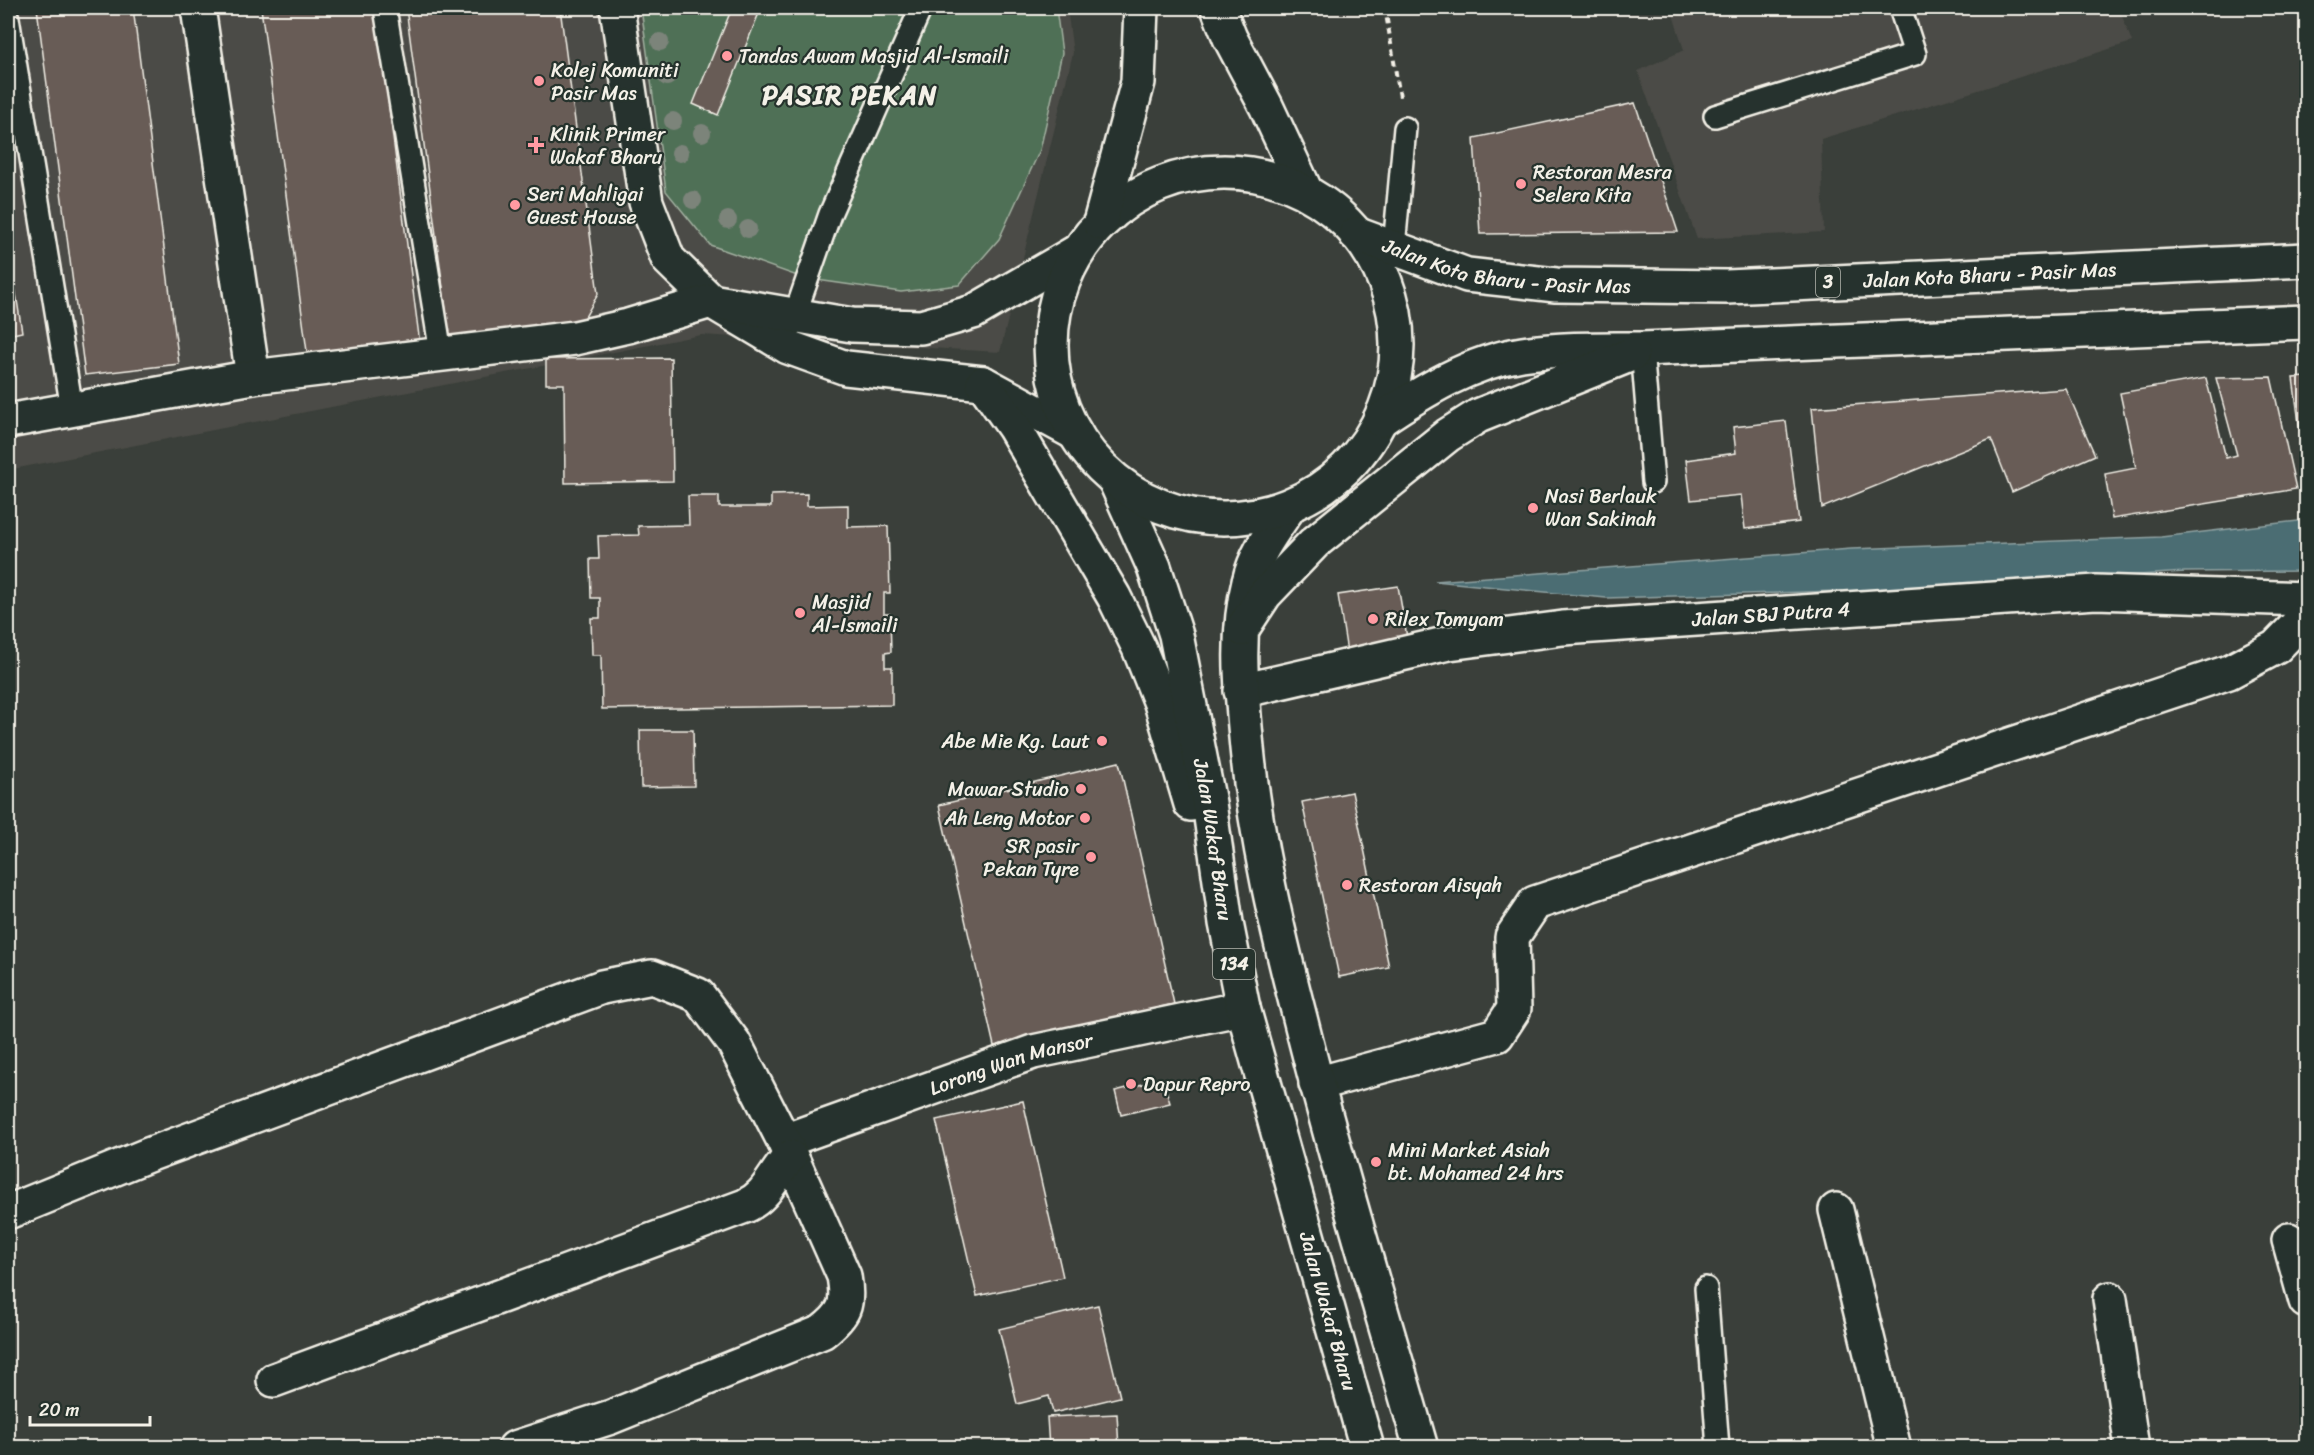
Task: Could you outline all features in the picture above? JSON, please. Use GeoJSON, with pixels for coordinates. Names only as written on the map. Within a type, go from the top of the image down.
{"type":"FeatureCollection","features":[{"type":"Feature","properties":{"kind":"main road"},"geometry":{"type":"LineString","coordinates":[[198,8],[252,377]]}},
{"type":"Feature","properties":{"kind":"main road"},"geometry":{"type":"LineString","coordinates":[[616,8],[646,202],[668,259],[711,301],[788,347],[846,368],[984,383],[1075,433]]}},
{"type":"Feature","properties":{"kind":"main road"},"geometry":{"type":"LineString","coordinates":[[1100,223],[1138,82],[1141,8]]}},
{"type":"Feature","properties":{"kind":"main road"},"geometry":{"type":"LineString","coordinates":[[1218,8],[1230,38],[1266,106],[1306,192]]}},
{"type":"Feature","properties":{"kind":"main road"},"geometry":{"type":"LineString","coordinates":[[1235,172],[1272,178],[1306,192],[1333,210],[1356,234],[1382,276],[1395,323],[1395,372],[1380,420],[1358,456],[1327,485],[1290,506],[1246,518],[1200,517],[1155,504],[1115,480],[1093,458],[1075,433],[1060,399],[1052,361],[1052,323],[1061,285],[1078,251],[1100,223],[1128,200],[1161,183],[1197,173],[1235,172]]}},
{"type":"Feature","properties":{"kind":"main road","name":"Jalan Kota Bharu - Pasir Mas"},"geometry":{"type":"LineString","coordinates":[[1356,234],[1467,275],[1556,285],[1727,287],[2307,260]]}},
{"type":"Feature","properties":{"kind":"main road"},"geometry":{"type":"LineString","coordinates":[[8,421],[252,377],[575,338],[711,301],[852,325],[921,327],[972,312],[1078,251]]}},
{"type":"Feature","properties":{"kind":"main road"},"geometry":{"type":"LineString","coordinates":[[1380,420],[1440,382],[1520,354],[1577,349],[1642,349],[2307,322]]}},
{"type":"Feature","properties":{"kind":"main road"},"geometry":{"type":"LineString","coordinates":[[1242,629],[1265,594],[1314,543],[1448,435],[1478,416],[1642,349]]}},
{"type":"Feature","properties":{"kind":"main road"},"geometry":{"type":"LineString","coordinates":[[984,383],[1014,427],[1114,597],[1139,648],[1161,703],[1226,923]]}},
{"type":"Feature","properties":{"kind":"main road","name":"Jalan Wakaf Bharu"},"geometry":{"type":"LineString","coordinates":[[1115,480],[1154,567],[1176,635],[1209,803],[1226,923],[1243,1008],[1367,1448]]}},
{"type":"Feature","properties":{"kind":"main road","name":"134"},"geometry":{"type":"LineString","coordinates":[[1290,506],[1260,549],[1249,584],[1242,629],[1241,691],[1252,804],[1276,924],[1316,1084],[1421,1448]]}},
{"type":"Feature","properties":{"kind":"main road","name":"Jalan SBJ Putra 4"},"geometry":{"type":"LineString","coordinates":[[1241,691],[1449,643],[1563,628],[2096,592],[2307,599]]}},
{"type":"Feature","properties":{"kind":"main road"},"geometry":{"type":"LineString","coordinates":[[1316,1084],[1497,1035],[1514,1010],[1512,937],[1535,903],[2229,672],[2276,647],[2307,616]]}},
{"type":"Feature","properties":{"kind":"main road"},"geometry":{"type":"LineString","coordinates":[[8,1212],[148,1155],[602,987],[652,977],[698,994],[734,1043],[787,1149],[844,1276],[848,1298],[839,1318],[822,1332],[611,1417],[514,1448]]}},
{"type":"Feature","properties":{"kind":"main road","name":"Lorong Wan Mansor"},"geometry":{"type":"LineString","coordinates":[[787,1149],[1033,1052],[1243,1008]]}},
{"type":"Feature","properties":{"kind":"main road"},"geometry":{"type":"LineString","coordinates":[[274,1380],[746,1206],[762,1195],[787,1149]]}},
{"type":"Feature","properties":{"kind":"main road"},"geometry":{"type":"LineString","coordinates":[[1836,1210],[1894,1448]]}},
{"type":"Feature","properties":{"kind":"main road"},"geometry":{"type":"LineString","coordinates":[[2289,1240],[2307,1301]]}},
{"type":"Feature","properties":{"kind":"main road"},"geometry":{"type":"LineString","coordinates":[[2110,1299],[2132,1448]]}},
{"type":"Feature","properties":{"kind":"lane"},"geometry":{"type":"LineString","coordinates":[[386,8],[441,353]]}},
{"type":"Feature","properties":{"kind":"lane"},"geometry":{"type":"LineString","coordinates":[[788,347],[793,315],[830,214],[921,8]]}},
{"type":"Feature","properties":{"kind":"lane"},"geometry":{"type":"LineString","coordinates":[[1714,116],[1915,54],[1900,8]]}},
{"type":"Feature","properties":{"kind":"lane"},"geometry":{"type":"LineString","coordinates":[[8,18],[72,409]]}},
{"type":"Feature","properties":{"kind":"lane"},"geometry":{"type":"LineString","coordinates":[[1394,248],[1405,128]]}},
{"type":"Feature","properties":{"kind":"lane"},"geometry":{"type":"LineString","coordinates":[[1642,349],[1653,482]]}},
{"type":"Feature","properties":{"kind":"lane"},"geometry":{"type":"LineString","coordinates":[[1706,1288],[1718,1448]]}},
{"type":"Feature","properties":{"kind":"path"},"geometry":{"type":"LineString","coordinates":[[1385,8],[1405,128]]}},
{"type":"Feature","properties":{"kind":"shaded area"},"geometry":{"type":"Polygon","coordinates":[[[8,8],[1067,8],[1073,53],[1000,352],[701,335],[8,470],[8,8]]]}},
{"type":"Feature","properties":{"kind":"shaded area"},"geometry":{"type":"Polygon","coordinates":[[[1671,8],[2119,8],[2132,42],[1821,139],[1824,232],[1697,239],[1638,71],[1684,50],[1671,8]]]}},
{"type":"Feature","properties":{"kind":"green space"},"geometry":{"type":"Polygon","coordinates":[[[641,8],[1056,8],[1062,53],[1040,150],[999,239],[959,285],[901,292],[803,278],[710,245],[666,191],[641,8]]]}},
{"type":"Feature","properties":{"kind":"water"},"geometry":{"type":"Polygon","coordinates":[[[2306,520],[2306,571],[2185,572],[1944,588],[1606,598],[1435,581],[1851,549],[2161,537],[2306,520]]]}},
{"type":"Feature","properties":{"kind":"building"},"geometry":{"type":"Polygon","coordinates":[[[37,8],[133,8],[179,364],[85,375],[37,8]]]}},
{"type":"Feature","properties":{"kind":"building"},"geometry":{"type":"Polygon","coordinates":[[[261,8],[376,8],[420,344],[308,359],[261,8]]]}},
{"type":"Feature","properties":{"kind":"building"},"geometry":{"type":"Polygon","coordinates":[[[406,8],[560,8],[598,294],[581,324],[450,341],[406,8]]]}},
{"type":"Feature","properties":{"kind":"building","name":"Tandas Awam Masjid Al-Ismaili"},"geometry":{"type":"Polygon","coordinates":[[[732,8],[761,8],[718,115],[693,104],[732,8]]]}},
{"type":"Feature","properties":{"kind":"building"},"geometry":{"type":"Polygon","coordinates":[[[1635,103],[1678,232],[1480,234],[1474,138],[1635,103]]]}},
{"type":"Feature","properties":{"kind":"building"},"geometry":{"type":"Polygon","coordinates":[[[8,243],[22,332],[8,335],[8,243]]]}},
{"type":"Feature","properties":{"kind":"building"},"geometry":{"type":"Polygon","coordinates":[[[671,358],[673,481],[565,483],[564,384],[546,384],[546,359],[671,358]]]}},
{"type":"Feature","properties":{"kind":"building"},"geometry":{"type":"Polygon","coordinates":[[[2271,377],[2296,489],[2112,519],[2105,474],[2136,468],[2120,393],[2206,378],[2226,458],[2237,455],[2216,378],[2271,377]]]}},
{"type":"Feature","properties":{"kind":"building"},"geometry":{"type":"Polygon","coordinates":[[[2306,377],[2306,475],[2293,378],[2306,377]]]}},
{"type":"Feature","properties":{"kind":"building"},"geometry":{"type":"Polygon","coordinates":[[[2066,389],[2095,455],[2012,492],[1991,439],[1822,508],[1812,408],[2066,389]]]}},
{"type":"Feature","properties":{"kind":"building"},"geometry":{"type":"Polygon","coordinates":[[[1786,421],[1799,522],[1745,529],[1741,495],[1691,500],[1686,460],[1736,453],[1733,427],[1786,421]]]}},
{"type":"Feature","properties":{"kind":"building"},"geometry":{"type":"Polygon","coordinates":[[[807,494],[807,506],[848,505],[848,527],[888,526],[890,593],[884,593],[884,614],[890,614],[891,652],[885,653],[885,667],[892,667],[892,705],[602,709],[601,655],[592,655],[591,618],[600,618],[600,598],[591,598],[590,559],[599,559],[598,536],[639,535],[638,526],[689,525],[688,496],[719,496],[719,507],[771,507],[771,495],[807,494]]]}},
{"type":"Feature","properties":{"kind":"building","name":"Rilex Tomyam"},"geometry":{"type":"Polygon","coordinates":[[[1398,586],[1408,643],[1347,652],[1338,595],[1398,586]]]}},
{"type":"Feature","properties":{"kind":"building"},"geometry":{"type":"Polygon","coordinates":[[[640,730],[693,730],[694,786],[641,787],[640,730]]]}},
{"type":"Feature","properties":{"kind":"building"},"geometry":{"type":"Polygon","coordinates":[[[1119,762],[1174,1004],[994,1046],[939,805],[1119,762]]]}},
{"type":"Feature","properties":{"kind":"building"},"geometry":{"type":"Polygon","coordinates":[[[1352,792],[1389,967],[1339,977],[1302,802],[1352,792]]]}},
{"type":"Feature","properties":{"kind":"building"},"geometry":{"type":"Polygon","coordinates":[[[1163,1079],[1170,1103],[1121,1115],[1115,1091],[1163,1079]]]}},
{"type":"Feature","properties":{"kind":"building"},"geometry":{"type":"Polygon","coordinates":[[[1023,1101],[1063,1277],[977,1296],[936,1120],[1023,1101]]]}},
{"type":"Feature","properties":{"kind":"building"},"geometry":{"type":"Polygon","coordinates":[[[1098,1305],[1120,1397],[1053,1413],[1049,1396],[1017,1404],[999,1329],[1098,1305]]]}},
{"type":"Feature","properties":{"kind":"building"},"geometry":{"type":"Polygon","coordinates":[[[1117,1414],[1119,1448],[1049,1448],[1047,1417],[1117,1414]]]}},
{"type":"Feature","properties":{"kind":"place","name":"Tandas Awam Masjid Al-Ismaili"},"geometry":{"type":"Point","coordinates":[727,56]}},
{"type":"Feature","properties":{"kind":"place","name":"Kolej Komuniti Pasir Mas"},"geometry":{"type":"Point","coordinates":[539,81]}},
{"type":"Feature","properties":{"kind":"place","name":"Klinik Primer Wakaf Bharu"},"geometry":{"type":"Point","coordinates":[536,145]}},
{"type":"Feature","properties":{"kind":"place","name":"Restoran Mesra Selera Kita"},"geometry":{"type":"Point","coordinates":[1521,184]}},
{"type":"Feature","properties":{"kind":"place","name":"Seri Mahligai Guest House"},"geometry":{"type":"Point","coordinates":[515,205]}},
{"type":"Feature","properties":{"kind":"place","name":"Nasi Berlauk Wan Sakinah"},"geometry":{"type":"Point","coordinates":[1533,508]}},
{"type":"Feature","properties":{"kind":"place","name":"Masjid Al-Ismaili"},"geometry":{"type":"Point","coordinates":[800,613]}},
{"type":"Feature","properties":{"kind":"place","name":"Rilex Tomyam"},"geometry":{"type":"Point","coordinates":[1373,619]}},
{"type":"Feature","properties":{"kind":"place","name":"Abe Mie Kg. Laut"},"geometry":{"type":"Point","coordinates":[1102,741]}},
{"type":"Feature","properties":{"kind":"place","name":"Mawar Studio"},"geometry":{"type":"Point","coordinates":[1081,789]}},
{"type":"Feature","properties":{"kind":"place","name":"Ah Leng Motor"},"geometry":{"type":"Point","coordinates":[1085,818]}},
{"type":"Feature","properties":{"kind":"place","name":"SR pasir Pekan Tyre"},"geometry":{"type":"Point","coordinates":[1091,857]}},
{"type":"Feature","properties":{"kind":"place","name":"Restoran Aisyah"},"geometry":{"type":"Point","coordinates":[1347,885]}},
{"type":"Feature","properties":{"kind":"place","name":"Dapur Repro"},"geometry":{"type":"Point","coordinates":[1131,1084]}},
{"type":"Feature","properties":{"kind":"place","name":"Mini Market Asiah bt. Mohamed 24 hrs"},"geometry":{"type":"Point","coordinates":[1376,1162]}},
{"type":"Feature","properties":{"kind":"district","name":"PASIR PEKAN"},"geometry":{"type":"Point","coordinates":[850,95]}}]}
